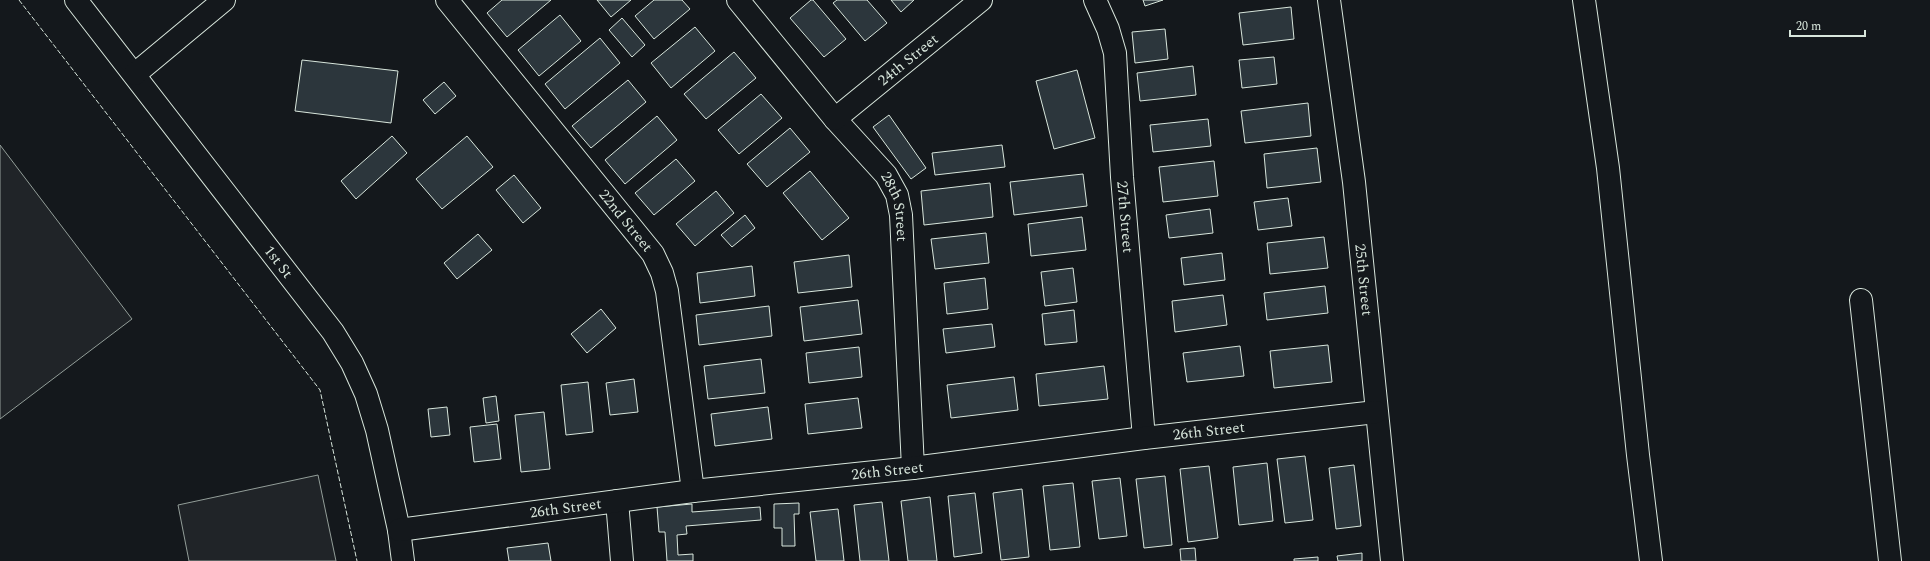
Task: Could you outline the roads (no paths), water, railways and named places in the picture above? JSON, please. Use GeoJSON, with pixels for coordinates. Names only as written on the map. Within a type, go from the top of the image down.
{"type":"FeatureCollection","features":[{"type":"Feature","properties":{"kind":"street","name":"1st St"},"geometry":{"type":"LineString","coordinates":[[76,0],[135,74],[333,332],[352,363],[366,394],[377,430],[399,530],[403,561]]}},
{"type":"Feature","properties":{"kind":"street"},"geometry":{"type":"LineString","coordinates":[[135,74],[224,0]]}},
{"type":"Feature","properties":{"kind":"street","name":"22nd Street"},"geometry":{"type":"LineString","coordinates":[[447,0],[653,254],[662,273],[667,291],[693,491]]}},
{"type":"Feature","properties":{"kind":"street","name":"28th Street"},"geometry":{"type":"LineString","coordinates":[[738,0],[835,119],[886,175],[897,195],[901,215],[913,468]]}},
{"type":"Feature","properties":{"kind":"street","name":"24th Street"},"geometry":{"type":"LineString","coordinates":[[835,119],[981,0]]}},
{"type":"Feature","properties":{"kind":"street","name":"27th Street"},"geometry":{"type":"LineString","coordinates":[[1095,0],[1108,29],[1115,54],[1122,177],[1144,438]]}},
{"type":"Feature","properties":{"kind":"street","name":"25th Street"},"geometry":{"type":"LineString","coordinates":[[1329,0],[1354,182],[1392,561]]}},
{"type":"Feature","properties":{"kind":"street"},"geometry":{"type":"LineString","coordinates":[[1584,0],[1608,168],[1625,319],[1638,455],[1651,561]]}},
{"type":"Feature","properties":{"kind":"street"},"geometry":{"type":"LineString","coordinates":[[1861,300],[1890,561]]}},
{"type":"Feature","properties":{"kind":"street","name":"26th Street"},"geometry":{"type":"LineString","coordinates":[[399,530],[693,491],[913,468],[1144,438],[1376,412]]}},
{"type":"Feature","properties":{"kind":"street"},"geometry":{"type":"LineString","coordinates":[[616,501],[622,561]]}}]}
